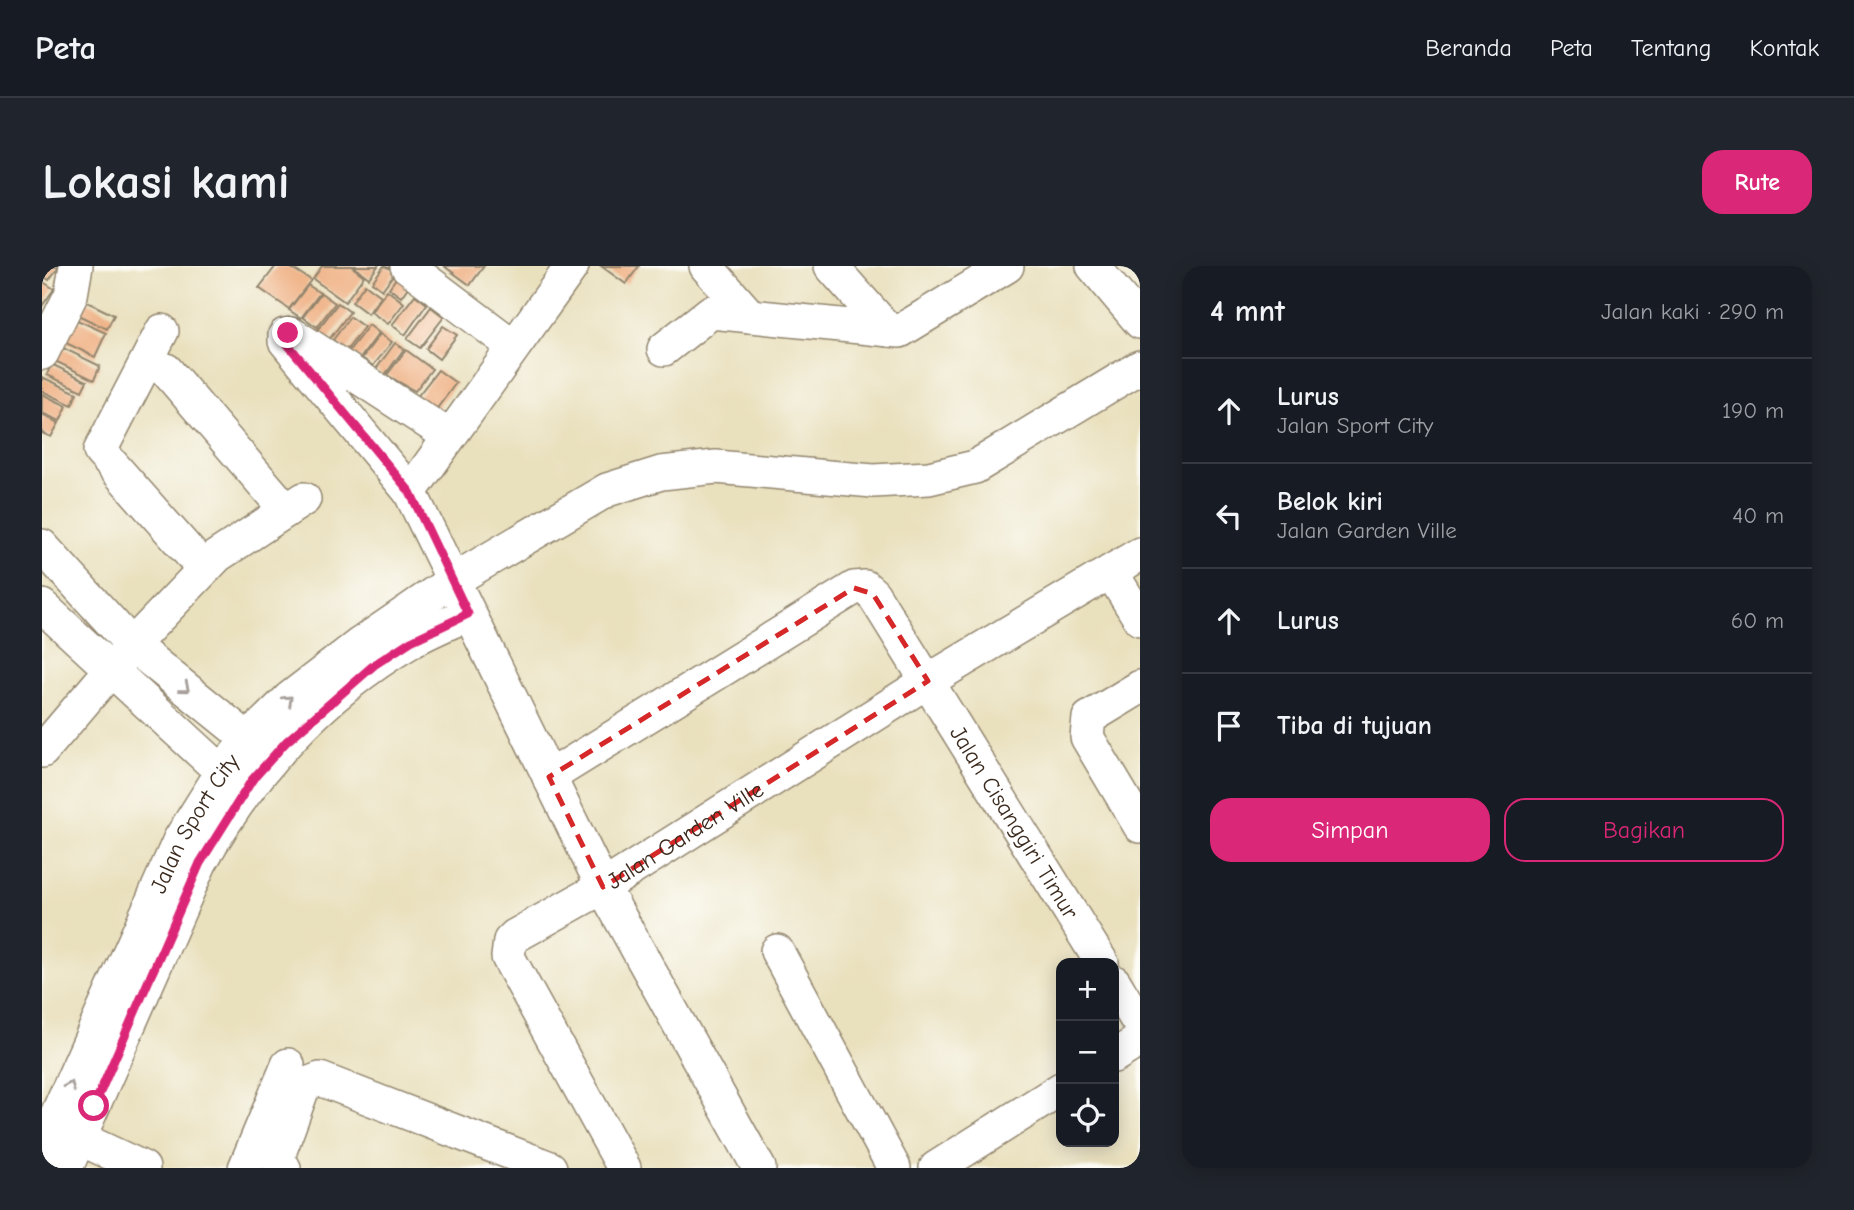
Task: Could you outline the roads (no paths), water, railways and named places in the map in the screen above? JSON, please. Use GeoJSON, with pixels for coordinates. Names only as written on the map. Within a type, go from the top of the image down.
{"type":"FeatureCollection","features":[{"type":"Feature","properties":{"kind":"street"},"geometry":{"type":"LineString","coordinates":[[42,353],[71,295],[76,266]]}},
{"type":"Feature","properties":{"kind":"street"},"geometry":{"type":"LineString","coordinates":[[410,492],[572,266]]}},
{"type":"Feature","properties":{"kind":"street"},"geometry":{"type":"LineString","coordinates":[[831,266],[888,330]]}},
{"type":"Feature","properties":{"kind":"street"},"geometry":{"type":"LineString","coordinates":[[664,349],[711,312],[900,331],[964,276],[1007,266]]}},
{"type":"Feature","properties":{"kind":"street"},"geometry":{"type":"LineString","coordinates":[[1093,266],[1140,322]]}},
{"type":"Feature","properties":{"kind":"street"},"geometry":{"type":"LineString","coordinates":[[1118,266],[1140,290]]}},
{"type":"Feature","properties":{"kind":"street"},"geometry":{"type":"LineString","coordinates":[[412,267],[513,346]]}},
{"type":"Feature","properties":{"kind":"street"},"geometry":{"type":"LineString","coordinates":[[706,267],[750,316]]}},
{"type":"Feature","properties":{"kind":"street"},"geometry":{"type":"LineString","coordinates":[[162,331],[100,451],[204,569]]}},
{"type":"Feature","properties":{"kind":"street","name":"Jalan Garden Ville"},"geometry":{"type":"LineString","coordinates":[[449,436],[291,333],[285,335],[285,341],[410,492],[603,887],[928,681],[1140,554]]}},
{"type":"Feature","properties":{"kind":"street"},"geometry":{"type":"LineString","coordinates":[[45,743],[111,673],[132,645],[218,555],[295,504],[166,370],[148,362]]}},
{"type":"Feature","properties":{"kind":"street","name":"Jalan Sport City"},"geometry":{"type":"LineString","coordinates":[[42,1148],[180,839],[222,772],[248,739],[328,666],[452,581],[607,490],[661,472],[716,467],[873,481],[929,478],[975,467],[1140,367]]}},
{"type":"Feature","properties":{"kind":"street"},"geometry":{"type":"LineString","coordinates":[[45,553],[132,645],[248,739]]}},
{"type":"Feature","properties":{"kind":"street"},"geometry":{"type":"LineString","coordinates":[[1111,572],[1140,619]]}},
{"type":"Feature","properties":{"kind":"street","name":"Jalan Cisanggiri Timur"},"geometry":{"type":"LineString","coordinates":[[549,777],[854,588],[865,587],[873,594],[928,681],[1099,958]]}},
{"type":"Feature","properties":{"kind":"street"},"geometry":{"type":"LineString","coordinates":[[42,606],[111,673],[222,772]]}},
{"type":"Feature","properties":{"kind":"street","name":"Jalan Sport City"},"geometry":{"type":"LineString","coordinates":[[66,1168],[200,863],[252,780],[293,735],[374,665],[411,641],[468,614]]}},
{"type":"Feature","properties":{"kind":"street"},"geometry":{"type":"LineString","coordinates":[[1140,687],[1089,718],[1087,725],[1087,737],[1140,826]]}},
{"type":"Feature","properties":{"kind":"street"},"geometry":{"type":"LineString","coordinates":[[624,1168],[508,957],[510,941],[516,936],[603,887],[759,1168]]}},
{"type":"Feature","properties":{"kind":"street"},"geometry":{"type":"LineString","coordinates":[[776,951],[894,1168]]}},
{"type":"Feature","properties":{"kind":"street"},"geometry":{"type":"LineString","coordinates":[[1119,990],[1140,1024]]}},
{"type":"Feature","properties":{"kind":"street"},"geometry":{"type":"LineString","coordinates":[[1119,1053],[1140,1040]]}},
{"type":"Feature","properties":{"kind":"street"},"geometry":{"type":"LineString","coordinates":[[245,1168],[288,1065]]}},
{"type":"Feature","properties":{"kind":"street"},"geometry":{"type":"LineString","coordinates":[[284,1168],[277,1159],[304,1085],[320,1079],[550,1168]]}},
{"type":"Feature","properties":{"kind":"street"},"geometry":{"type":"LineString","coordinates":[[936,1168],[1056,1092]]}},
{"type":"Feature","properties":{"kind":"street"},"geometry":{"type":"LineString","coordinates":[[79,1138],[143,1168]]}}]}
